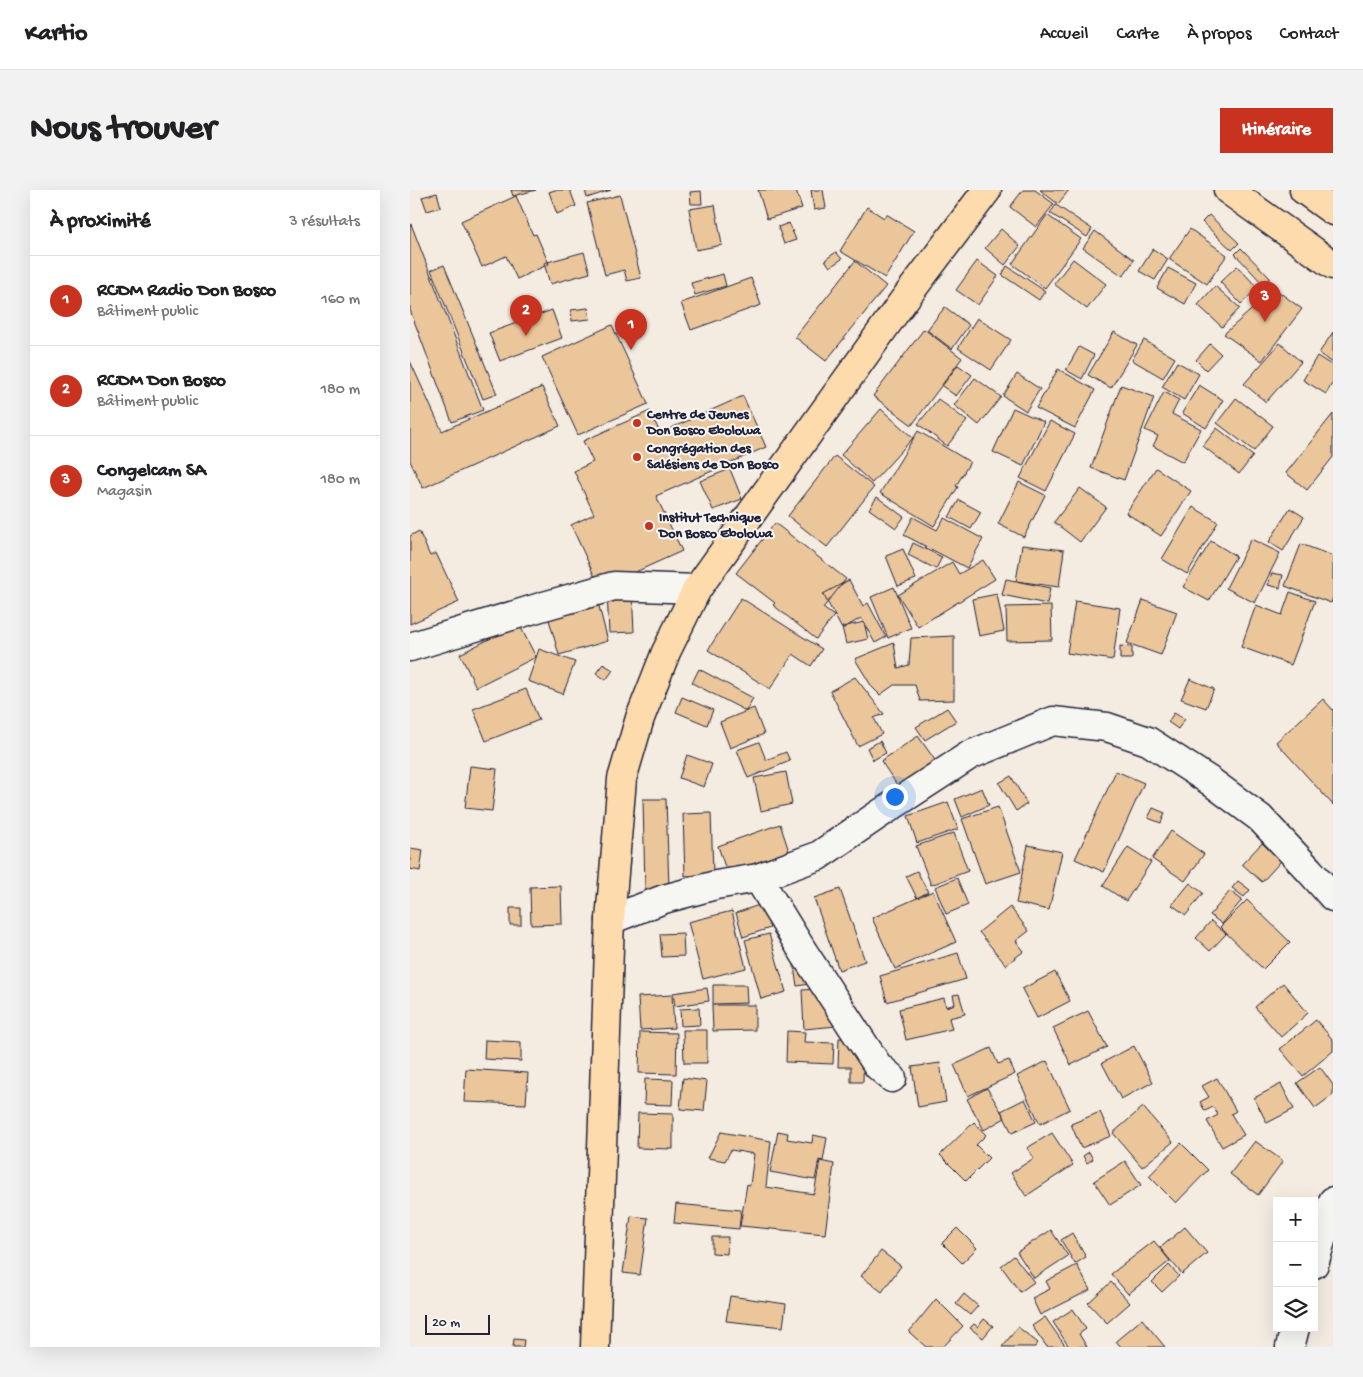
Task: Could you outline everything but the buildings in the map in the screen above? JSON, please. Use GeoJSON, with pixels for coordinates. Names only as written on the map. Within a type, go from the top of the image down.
{"type":"FeatureCollection","features":[{"type":"Feature","properties":{"kind":"main road"},"geometry":{"type":"LineString","coordinates":[[595,1347],[610,920],[622,779],[640,718],[666,652],[697,589],[898,308],[986,190]]}},
{"type":"Feature","properties":{"kind":"main road"},"geometry":{"type":"LineString","coordinates":[[1228,190],[1333,264]]}},
{"type":"Feature","properties":{"kind":"main road"},"geometry":{"type":"LineString","coordinates":[[1304,190],[1333,211]]}},
{"type":"Feature","properties":{"kind":"street"},"geometry":{"type":"LineString","coordinates":[[410,647],[614,586],[697,589]]}},
{"type":"Feature","properties":{"kind":"street"},"geometry":{"type":"LineString","coordinates":[[610,920],[664,899],[716,885],[758,878],[818,856],[970,755],[1053,721],[1107,728],[1148,741],[1210,781],[1260,818],[1333,897]]}},
{"type":"Feature","properties":{"kind":"street"},"geometry":{"type":"LineString","coordinates":[[758,878],[804,953],[878,1066],[892,1078]]}},
{"type":"Feature","properties":{"kind":"street"},"geometry":{"type":"LineString","coordinates":[[1318,1251],[1333,1201]]}},
{"type":"Feature","properties":{"kind":"street"},"geometry":{"type":"LineString","coordinates":[[1290,1347],[1294,1332]]}},
{"type":"Feature","properties":{"kind":"place","name":"Congelcam SA"},"geometry":{"type":"Point","coordinates":[1265,322]}},
{"type":"Feature","properties":{"kind":"place","name":"RCDM Don Bosco"},"geometry":{"type":"Point","coordinates":[526,336]}},
{"type":"Feature","properties":{"kind":"place","name":"RCDM Radio Don Bosco"},"geometry":{"type":"Point","coordinates":[631,350]}},
{"type":"Feature","properties":{"kind":"place","name":"Centre de Jeunes Don Bosco Ebolowa"},"geometry":{"type":"Point","coordinates":[637,423]}},
{"type":"Feature","properties":{"kind":"place","name":"Congrégation des Salésiens de Don Bosco"},"geometry":{"type":"Point","coordinates":[637,457]}},
{"type":"Feature","properties":{"kind":"place","name":"Institut Technique Don Bosco Ebolowa"},"geometry":{"type":"Point","coordinates":[649,526]}}]}
